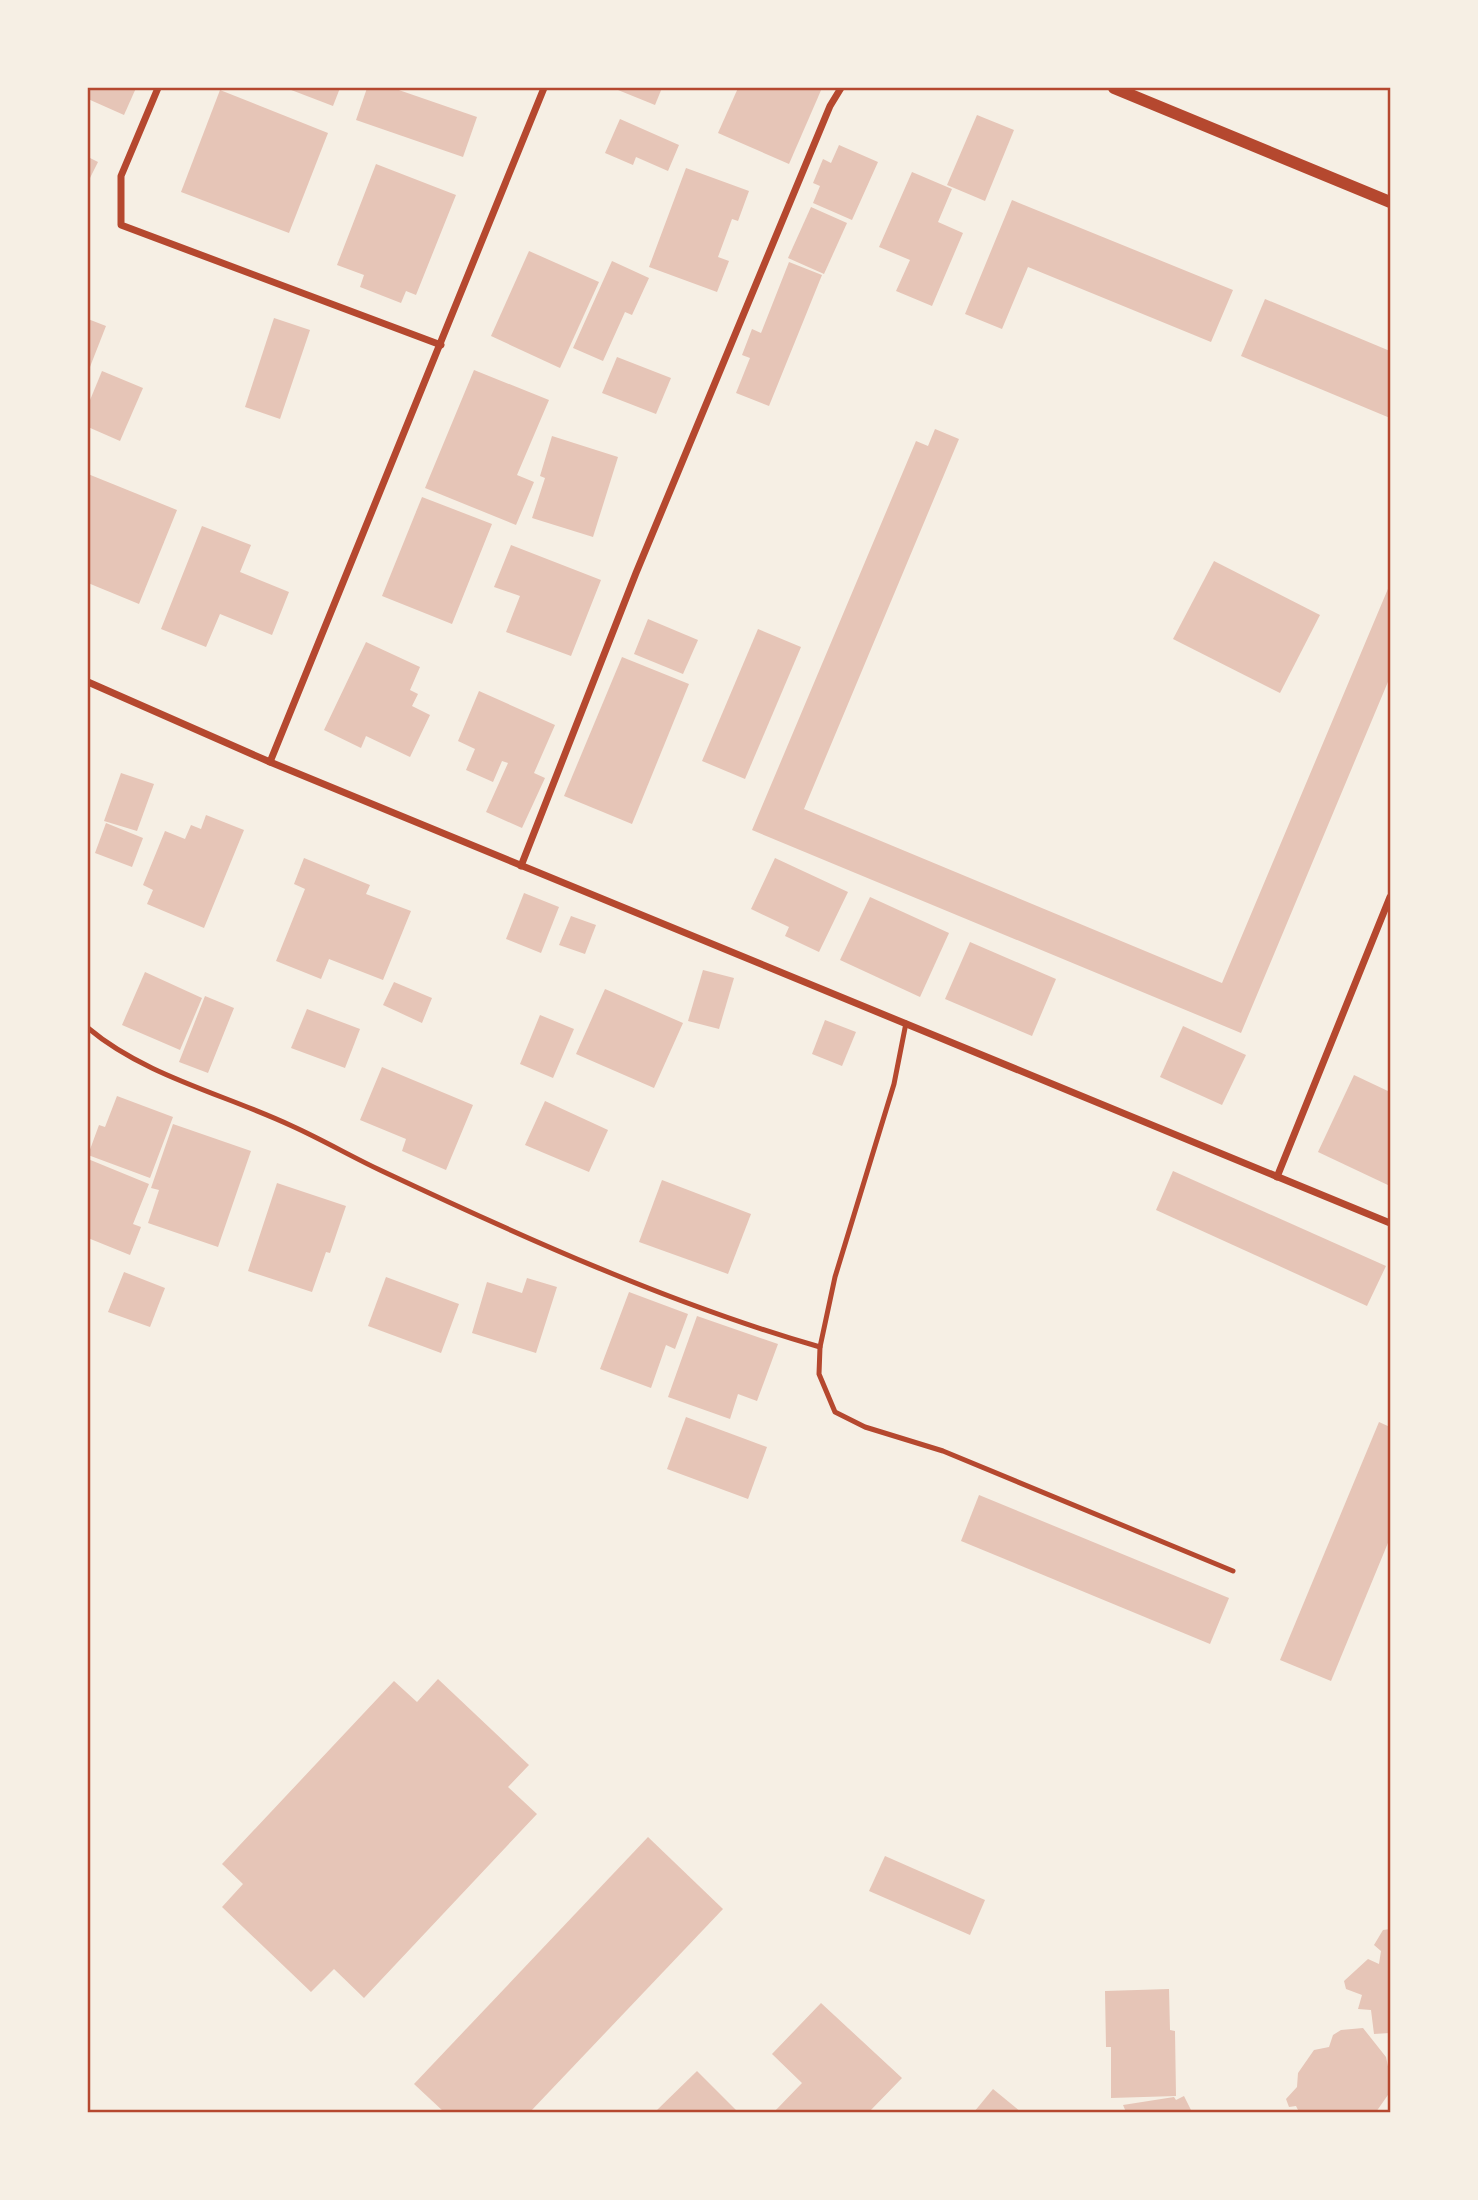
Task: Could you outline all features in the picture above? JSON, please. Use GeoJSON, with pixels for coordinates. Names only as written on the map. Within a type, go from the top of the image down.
{"type":"FeatureCollection","features":[{"type":"Feature","properties":{"kind":"street"},"geometry":{"type":"LineString","coordinates":[[158,88],[121,176],[121,225],[441,345]]}},
{"type":"Feature","properties":{"kind":"street"},"geometry":{"type":"LineString","coordinates":[[270,762],[544,88]]}},
{"type":"Feature","properties":{"kind":"street"},"geometry":{"type":"LineString","coordinates":[[521,866],[636,573],[830,106],[841,88]]}},
{"type":"Feature","properties":{"kind":"street"},"geometry":{"type":"LineString","coordinates":[[1114,88],[1391,202]]}},
{"type":"Feature","properties":{"kind":"street"},"geometry":{"type":"LineString","coordinates":[[88,682],[270,762],[1391,1223]]}},
{"type":"Feature","properties":{"kind":"street"},"geometry":{"type":"LineString","coordinates":[[1277,1177],[1391,897]]}},
{"type":"Feature","properties":{"kind":"lane"},"geometry":{"type":"LineString","coordinates":[[906,1023],[894,1084],[835,1276],[820,1347],[819,1374],[835,1412],[845,1419],[943,1451],[1233,1571]]}},
{"type":"Feature","properties":{"kind":"lane"},"geometry":{"type":"LineString","coordinates":[[88,1028],[114,1050],[291,1125],[474,1212],[621,1276],[757,1329],[820,1347]]}},
{"type":"Feature","properties":{"kind":"building"},"geometry":{"type":"Polygon","coordinates":[[[88,88],[136,88],[124,115],[88,99],[88,88]]]}},
{"type":"Feature","properties":{"kind":"building"},"geometry":{"type":"Polygon","coordinates":[[[286,88],[340,88],[333,106],[286,88]]]}},
{"type":"Feature","properties":{"kind":"building"},"geometry":{"type":"Polygon","coordinates":[[[367,88],[393,88],[477,117],[463,157],[356,120],[367,88]]]}},
{"type":"Feature","properties":{"kind":"building"},"geometry":{"type":"Polygon","coordinates":[[[613,88],[662,88],[655,105],[613,88]]]}},
{"type":"Feature","properties":{"kind":"building"},"geometry":{"type":"Polygon","coordinates":[[[738,88],[822,88],[789,164],[718,133],[738,88]]]}},
{"type":"Feature","properties":{"kind":"building"},"geometry":{"type":"Polygon","coordinates":[[[220,90],[328,133],[289,233],[181,192],[220,90]]]}},
{"type":"Feature","properties":{"kind":"building"},"geometry":{"type":"Polygon","coordinates":[[[977,115],[1014,130],[985,201],[947,185],[977,115]]]}},
{"type":"Feature","properties":{"kind":"building"},"geometry":{"type":"Polygon","coordinates":[[[620,119],[679,145],[668,171],[636,157],[633,165],[605,153],[620,119]]]}},
{"type":"Feature","properties":{"kind":"building"},"geometry":{"type":"Polygon","coordinates":[[[839,145],[878,162],[852,220],[813,203],[820,186],[813,183],[823,159],[831,163],[839,145]]]}},
{"type":"Feature","properties":{"kind":"building"},"geometry":{"type":"Polygon","coordinates":[[[88,157],[98,162],[88,182],[88,157]]]}},
{"type":"Feature","properties":{"kind":"building"},"geometry":{"type":"Polygon","coordinates":[[[376,164],[456,195],[416,295],[406,291],[401,303],[360,287],[364,275],[337,265],[376,164]]]}},
{"type":"Feature","properties":{"kind":"building"},"geometry":{"type":"Polygon","coordinates":[[[686,168],[749,191],[738,221],[732,219],[718,257],[729,261],[717,292],[649,267],[686,168]]]}},
{"type":"Feature","properties":{"kind":"building"},"geometry":{"type":"Polygon","coordinates":[[[912,172],[952,189],[938,222],[963,233],[932,306],[896,291],[910,260],[879,247],[912,172]]]}},
{"type":"Feature","properties":{"kind":"building"},"geometry":{"type":"Polygon","coordinates":[[[1012,200],[1233,290],[1211,342],[1028,267],[1002,329],[965,314],[1012,200]]]}},
{"type":"Feature","properties":{"kind":"building"},"geometry":{"type":"Polygon","coordinates":[[[811,207],[847,223],[824,274],[788,258],[811,207]]]}},
{"type":"Feature","properties":{"kind":"building"},"geometry":{"type":"Polygon","coordinates":[[[529,251],[599,282],[560,368],[491,336],[529,251]]]}},
{"type":"Feature","properties":{"kind":"building"},"geometry":{"type":"Polygon","coordinates":[[[612,261],[649,278],[632,315],[625,312],[603,361],[573,348],[612,261]]]}},
{"type":"Feature","properties":{"kind":"building"},"geometry":{"type":"Polygon","coordinates":[[[789,262],[822,275],[769,406],[736,393],[750,358],[742,355],[752,329],[761,333],[789,262]]]}},
{"type":"Feature","properties":{"kind":"building"},"geometry":{"type":"Polygon","coordinates":[[[1265,299],[1390,351],[1390,418],[1241,356],[1265,299]]]}},
{"type":"Feature","properties":{"kind":"building"},"geometry":{"type":"Polygon","coordinates":[[[274,318],[310,330],[280,419],[245,407],[274,318]]]}},
{"type":"Feature","properties":{"kind":"building"},"geometry":{"type":"Polygon","coordinates":[[[88,319],[106,326],[88,372],[88,319]]]}},
{"type":"Feature","properties":{"kind":"building"},"geometry":{"type":"Polygon","coordinates":[[[617,357],[671,378],[656,414],[602,393],[617,357]]]}},
{"type":"Feature","properties":{"kind":"building"},"geometry":{"type":"Polygon","coordinates":[[[474,370],[549,400],[517,475],[534,482],[516,525],[425,488],[474,370]]]}},
{"type":"Feature","properties":{"kind":"building"},"geometry":{"type":"Polygon","coordinates":[[[102,371],[143,388],[120,441],[88,427],[88,405],[102,371]]]}},
{"type":"Feature","properties":{"kind":"building"},"geometry":{"type":"Polygon","coordinates":[[[935,429],[959,439],[804,809],[1222,983],[1390,584],[1390,677],[1241,1033],[752,830],[916,441],[928,446],[935,429]]]}},
{"type":"Feature","properties":{"kind":"building"},"geometry":{"type":"Polygon","coordinates":[[[552,436],[618,457],[593,537],[532,518],[545,478],[540,476],[552,436]]]}},
{"type":"Feature","properties":{"kind":"building"},"geometry":{"type":"Polygon","coordinates":[[[88,474],[177,510],[139,604],[88,583],[88,474]]]}},
{"type":"Feature","properties":{"kind":"building"},"geometry":{"type":"Polygon","coordinates":[[[422,497],[492,524],[452,624],[382,596],[422,497]]]}},
{"type":"Feature","properties":{"kind":"building"},"geometry":{"type":"Polygon","coordinates":[[[202,526],[251,545],[240,572],[289,592],[272,635],[220,614],[206,647],[161,629],[202,526]]]}},
{"type":"Feature","properties":{"kind":"building"},"geometry":{"type":"Polygon","coordinates":[[[511,545],[601,580],[571,656],[506,632],[520,596],[494,587],[511,545]]]}},
{"type":"Feature","properties":{"kind":"building"},"geometry":{"type":"Polygon","coordinates":[[[1214,561],[1320,615],[1280,693],[1173,639],[1214,561]]]}},
{"type":"Feature","properties":{"kind":"building"},"geometry":{"type":"Polygon","coordinates":[[[648,619],[698,640],[683,674],[634,654],[648,619]]]}},
{"type":"Feature","properties":{"kind":"building"},"geometry":{"type":"Polygon","coordinates":[[[758,629],[801,647],[745,779],[702,761],[758,629]]]}},
{"type":"Feature","properties":{"kind":"building"},"geometry":{"type":"Polygon","coordinates":[[[366,642],[420,667],[410,690],[418,694],[412,706],[430,715],[410,757],[366,736],[361,748],[324,730],[366,642]]]}},
{"type":"Feature","properties":{"kind":"building"},"geometry":{"type":"Polygon","coordinates":[[[622,657],[689,684],[632,824],[564,796],[622,657]]]}},
{"type":"Feature","properties":{"kind":"building"},"geometry":{"type":"Polygon","coordinates":[[[479,691],[555,725],[534,773],[545,778],[522,828],[486,812],[508,763],[502,761],[493,782],[466,770],[475,749],[458,741],[479,691]]]}},
{"type":"Feature","properties":{"kind":"building"},"geometry":{"type":"Polygon","coordinates":[[[121,773],[154,784],[137,831],[104,821],[121,773]]]}},
{"type":"Feature","properties":{"kind":"building"},"geometry":{"type":"Polygon","coordinates":[[[206,815],[244,830],[204,928],[147,904],[153,890],[143,885],[165,831],[185,839],[191,825],[201,829],[206,815]]]}},
{"type":"Feature","properties":{"kind":"building"},"geometry":{"type":"Polygon","coordinates":[[[106,823],[143,838],[132,867],[95,853],[106,823]]]}},
{"type":"Feature","properties":{"kind":"building"},"geometry":{"type":"Polygon","coordinates":[[[304,858],[370,885],[366,894],[411,911],[383,980],[329,959],[321,979],[276,961],[305,889],[294,884],[304,858]]]}},
{"type":"Feature","properties":{"kind":"building"},"geometry":{"type":"Polygon","coordinates":[[[775,858],[848,892],[819,952],[785,936],[789,927],[751,909],[775,858]]]}},
{"type":"Feature","properties":{"kind":"building"},"geometry":{"type":"Polygon","coordinates":[[[524,893],[559,907],[541,953],[506,939],[524,893]]]}},
{"type":"Feature","properties":{"kind":"building"},"geometry":{"type":"Polygon","coordinates":[[[870,897],[949,933],[920,997],[840,960],[870,897]]]}},
{"type":"Feature","properties":{"kind":"building"},"geometry":{"type":"Polygon","coordinates":[[[571,916],[596,925],[585,954],[559,945],[571,916]]]}},
{"type":"Feature","properties":{"kind":"building"},"geometry":{"type":"Polygon","coordinates":[[[970,942],[1056,979],[1032,1036],[945,999],[970,942]]]}},
{"type":"Feature","properties":{"kind":"building"},"geometry":{"type":"Polygon","coordinates":[[[703,970],[734,978],[719,1029],[688,1021],[703,970]]]}},
{"type":"Feature","properties":{"kind":"building"},"geometry":{"type":"Polygon","coordinates":[[[145,972],[202,998],[180,1050],[122,1025],[145,972]]]}},
{"type":"Feature","properties":{"kind":"building"},"geometry":{"type":"Polygon","coordinates":[[[394,982],[432,998],[422,1023],[383,1005],[394,982]]]}},
{"type":"Feature","properties":{"kind":"building"},"geometry":{"type":"Polygon","coordinates":[[[605,989],[683,1023],[654,1088],[576,1054],[605,989]]]}},
{"type":"Feature","properties":{"kind":"building"},"geometry":{"type":"Polygon","coordinates":[[[205,996],[234,1008],[208,1073],[179,1062],[205,996]]]}},
{"type":"Feature","properties":{"kind":"building"},"geometry":{"type":"Polygon","coordinates":[[[307,1009],[360,1029],[345,1068],[291,1048],[307,1009]]]}},
{"type":"Feature","properties":{"kind":"building"},"geometry":{"type":"Polygon","coordinates":[[[540,1015],[574,1029],[553,1078],[520,1064],[540,1015]]]}},
{"type":"Feature","properties":{"kind":"building"},"geometry":{"type":"Polygon","coordinates":[[[825,1020],[856,1032],[842,1066],[812,1054],[825,1020]]]}},
{"type":"Feature","properties":{"kind":"building"},"geometry":{"type":"Polygon","coordinates":[[[1183,1026],[1246,1055],[1222,1105],[1160,1077],[1183,1026]]]}},
{"type":"Feature","properties":{"kind":"building"},"geometry":{"type":"Polygon","coordinates":[[[382,1067],[473,1105],[446,1170],[402,1151],[406,1139],[360,1120],[382,1067]]]}},
{"type":"Feature","properties":{"kind":"building"},"geometry":{"type":"Polygon","coordinates":[[[1354,1075],[1390,1092],[1390,1186],[1318,1152],[1354,1075]]]}},
{"type":"Feature","properties":{"kind":"building"},"geometry":{"type":"Polygon","coordinates":[[[117,1096],[173,1117],[150,1178],[88,1155],[99,1125],[105,1127],[117,1096]]]}},
{"type":"Feature","properties":{"kind":"building"},"geometry":{"type":"Polygon","coordinates":[[[545,1101],[608,1130],[589,1172],[525,1145],[545,1101]]]}},
{"type":"Feature","properties":{"kind":"building"},"geometry":{"type":"Polygon","coordinates":[[[173,1124],[251,1151],[218,1247],[148,1223],[159,1190],[151,1188],[173,1124]]]}},
{"type":"Feature","properties":{"kind":"building"},"geometry":{"type":"Polygon","coordinates":[[[88,1159],[149,1184],[133,1224],[141,1227],[130,1255],[88,1238],[88,1159]]]}},
{"type":"Feature","properties":{"kind":"building"},"geometry":{"type":"Polygon","coordinates":[[[1173,1171],[1386,1266],[1367,1306],[1156,1210],[1173,1171]]]}},
{"type":"Feature","properties":{"kind":"building"},"geometry":{"type":"Polygon","coordinates":[[[662,1180],[751,1214],[728,1274],[639,1242],[662,1180]]]}},
{"type":"Feature","properties":{"kind":"building"},"geometry":{"type":"Polygon","coordinates":[[[277,1183],[346,1206],[330,1253],[326,1252],[312,1292],[248,1271],[277,1183]]]}},
{"type":"Feature","properties":{"kind":"building"},"geometry":{"type":"Polygon","coordinates":[[[124,1272],[165,1288],[150,1327],[108,1312],[124,1272]]]}},
{"type":"Feature","properties":{"kind":"building"},"geometry":{"type":"Polygon","coordinates":[[[386,1277],[459,1304],[441,1353],[368,1326],[386,1277]]]}},
{"type":"Feature","properties":{"kind":"building"},"geometry":{"type":"Polygon","coordinates":[[[527,1278],[557,1287],[536,1353],[472,1333],[487,1282],[522,1293],[527,1278]]]}},
{"type":"Feature","properties":{"kind":"building"},"geometry":{"type":"Polygon","coordinates":[[[629,1292],[688,1314],[675,1349],[666,1345],[651,1388],[600,1369],[629,1292]]]}},
{"type":"Feature","properties":{"kind":"building"},"geometry":{"type":"Polygon","coordinates":[[[697,1316],[778,1344],[757,1401],[738,1394],[730,1419],[668,1397],[697,1316]]]}},
{"type":"Feature","properties":{"kind":"building"},"geometry":{"type":"Polygon","coordinates":[[[686,1417],[767,1447],[748,1499],[667,1469],[686,1417]]]}},
{"type":"Feature","properties":{"kind":"building"},"geometry":{"type":"Polygon","coordinates":[[[1379,1422],[1390,1427],[1390,1538],[1331,1681],[1280,1660],[1379,1422]]]}},
{"type":"Feature","properties":{"kind":"building"},"geometry":{"type":"Polygon","coordinates":[[[979,1495],[1229,1598],[1210,1644],[961,1541],[979,1495]]]}},
{"type":"Feature","properties":{"kind":"building"},"geometry":{"type":"Polygon","coordinates":[[[438,1679],[529,1765],[508,1787],[537,1814],[364,1998],[334,1969],[311,1992],[222,1907],[243,1884],[222,1864],[394,1681],[417,1702],[438,1679]]]}},
{"type":"Feature","properties":{"kind":"building"},"geometry":{"type":"Polygon","coordinates":[[[648,1837],[723,1909],[530,2112],[444,2112],[414,2084],[648,1837]]]}},
{"type":"Feature","properties":{"kind":"building"},"geometry":{"type":"Polygon","coordinates":[[[885,1856],[985,1900],[970,1935],[869,1891],[885,1856]]]}},
{"type":"Feature","properties":{"kind":"building"},"geometry":{"type":"Polygon","coordinates":[[[1390,1929],[1390,2033],[1374,2034],[1371,2010],[1358,2009],[1362,1995],[1346,1989],[1344,1981],[1368,1959],[1379,1964],[1381,1951],[1374,1945],[1383,1930],[1390,1929]]]}},
{"type":"Feature","properties":{"kind":"building"},"geometry":{"type":"Polygon","coordinates":[[[1169,1989],[1170,2030],[1175,2031],[1176,2096],[1111,2098],[1111,2047],[1106,2047],[1105,1991],[1169,1989]]]}},
{"type":"Feature","properties":{"kind":"building"},"geometry":{"type":"Polygon","coordinates":[[[821,2003],[902,2078],[869,2112],[774,2112],[802,2083],[772,2054],[821,2003]]]}},
{"type":"Feature","properties":{"kind":"building"},"geometry":{"type":"Polygon","coordinates":[[[1363,2028],[1386,2057],[1390,2076],[1390,2092],[1376,2112],[1299,2112],[1296,2106],[1289,2107],[1286,2099],[1297,2087],[1298,2073],[1314,2050],[1329,2047],[1333,2035],[1341,2030],[1363,2028]]]}},
{"type":"Feature","properties":{"kind":"building"},"geometry":{"type":"Polygon","coordinates":[[[697,2071],[738,2112],[655,2112],[697,2071]]]}},
{"type":"Feature","properties":{"kind":"building"},"geometry":{"type":"Polygon","coordinates":[[[993,2089],[1021,2112],[974,2112],[993,2089]]]}},
{"type":"Feature","properties":{"kind":"building"},"geometry":{"type":"Polygon","coordinates":[[[1184,2096],[1192,2112],[1126,2112],[1123,2105],[1174,2097],[1176,2100],[1184,2096]]]}}]}
